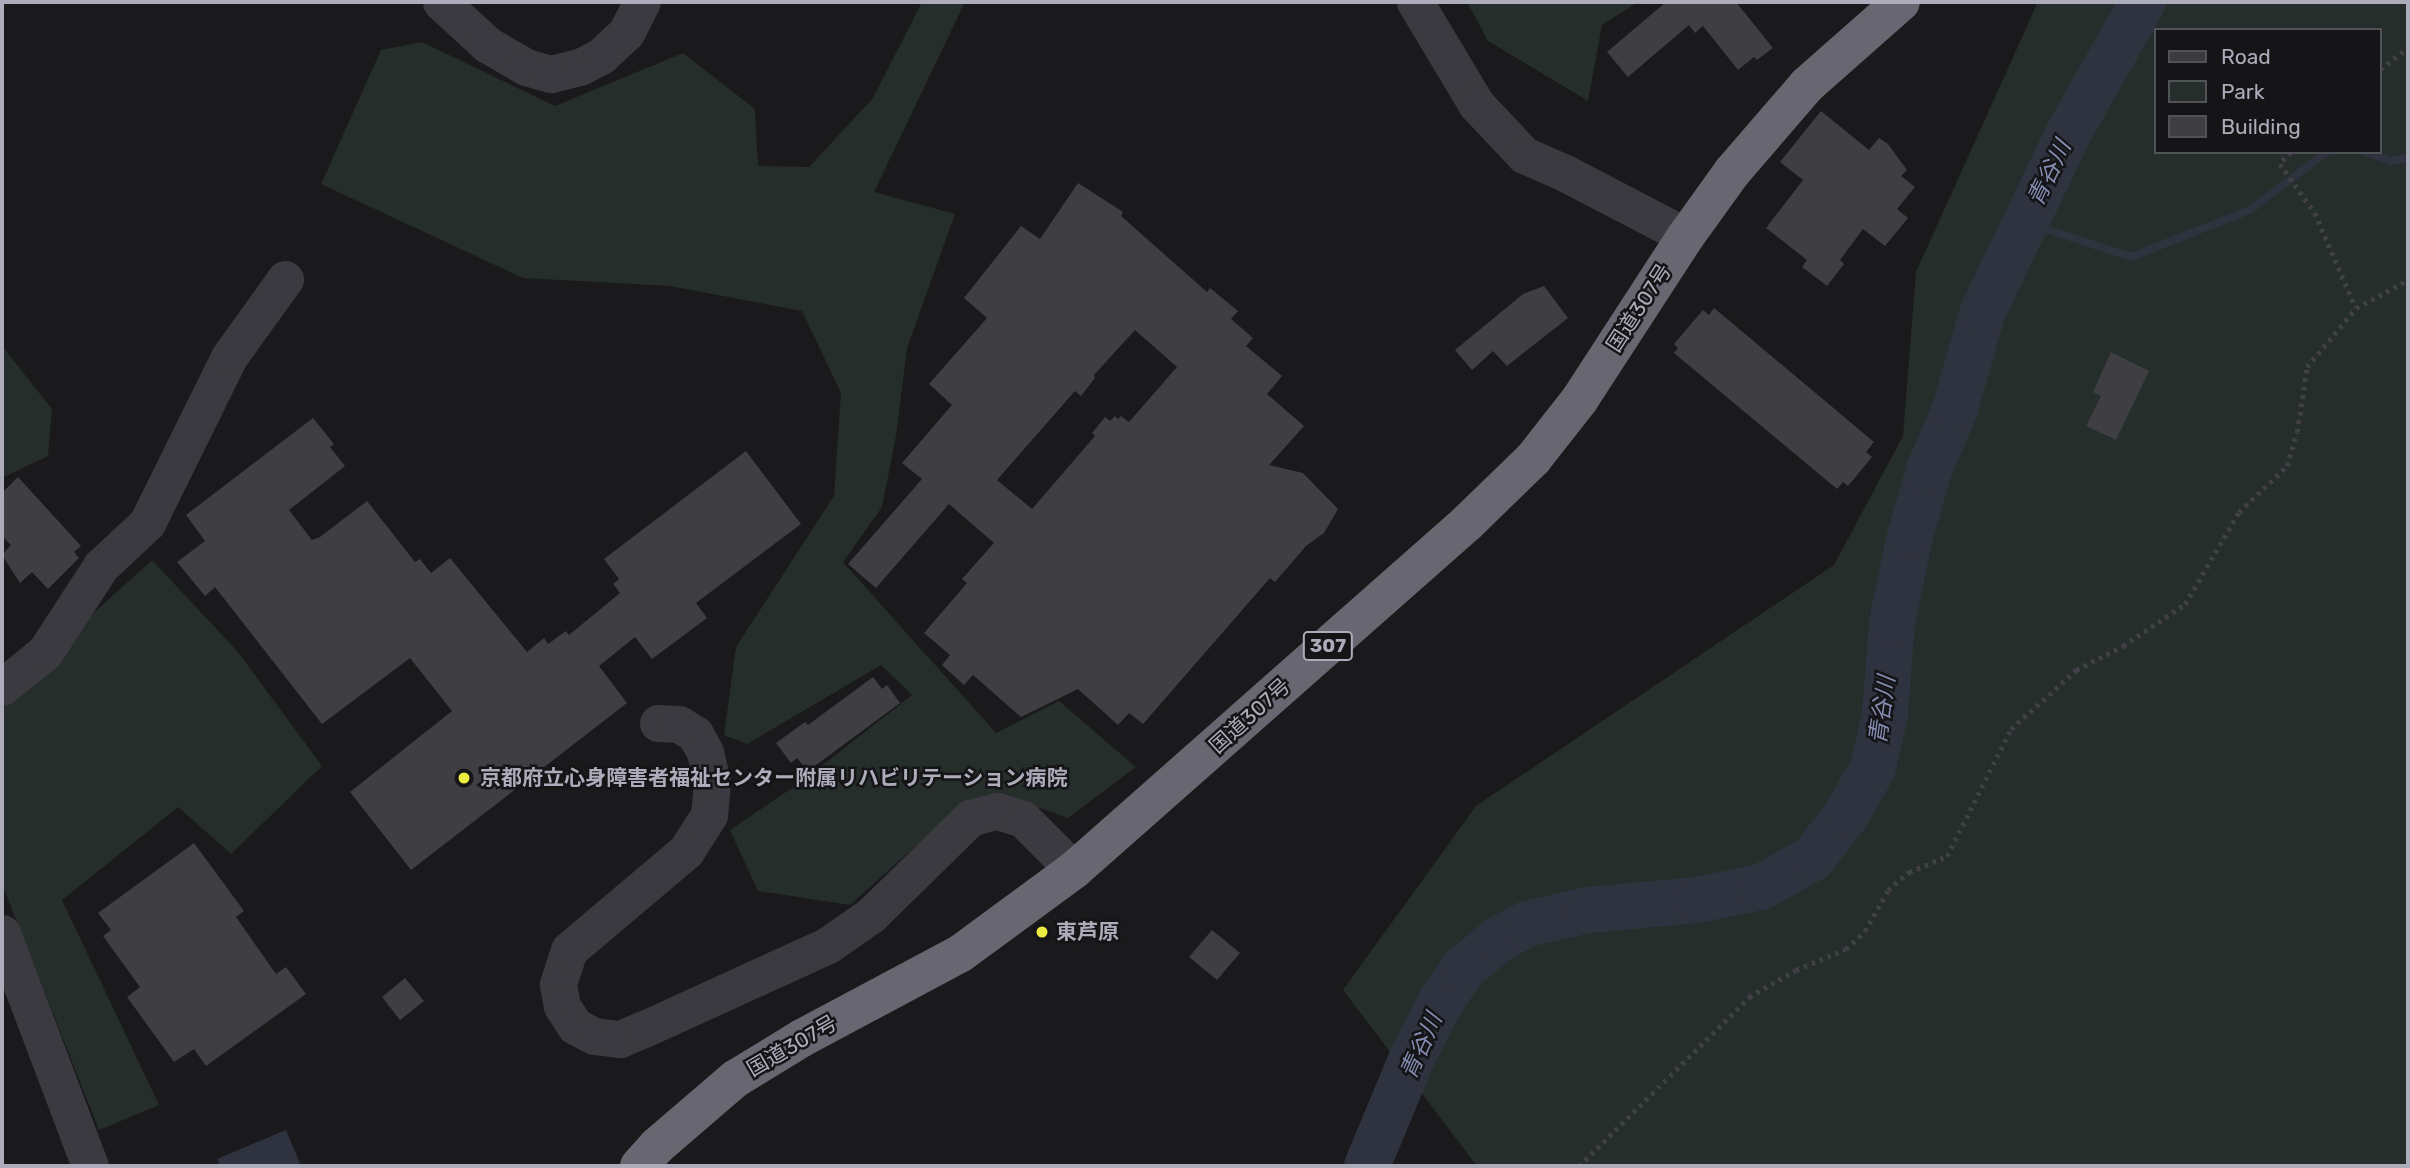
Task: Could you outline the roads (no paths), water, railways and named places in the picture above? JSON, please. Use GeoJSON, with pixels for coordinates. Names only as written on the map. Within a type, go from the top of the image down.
{"type":"FeatureCollection","features":[{"type":"Feature","properties":{"kind":"highway","name":"国道307号"},"geometry":{"type":"LineString","coordinates":[[639,1166],[657,1146],[736,1079],[802,1038],[961,953],[1074,870],[1457,532],[1533,459],[1580,399],[1686,236],[1732,172],[1807,85],[1901,2]]}},
{"type":"Feature","properties":{"kind":"street"},"geometry":{"type":"LineString","coordinates":[[442,2],[488,46],[526,67],[551,74],[580,67],[600,56],[626,33],[642,2]]}},
{"type":"Feature","properties":{"kind":"street"},"geometry":{"type":"LineString","coordinates":[[1415,2],[1476,104],[1524,155],[1686,236]]}},
{"type":"Feature","properties":{"kind":"street"},"geometry":{"type":"LineString","coordinates":[[2,687],[45,652],[101,566],[148,523],[229,357],[285,279]]}},
{"type":"Feature","properties":{"kind":"street"},"geometry":{"type":"LineString","coordinates":[[658,723],[679,724],[695,734],[705,752],[712,782],[709,815],[686,851],[569,950],[558,984],[562,1006],[575,1026],[594,1037],[620,1039],[828,945],[871,915],[970,818],[997,811],[1023,820],[1074,870]]}},
{"type":"Feature","properties":{"kind":"street"},"geometry":{"type":"LineString","coordinates":[[2,933],[14,1003],[90,1166]]}},
{"type":"Feature","properties":{"kind":"water"},"geometry":{"type":"Polygon","coordinates":[[[286,1130],[300,1163],[292,1166],[220,1166],[217,1159],[286,1130]]]}},
{"type":"Feature","properties":{"kind":"waterway","name":"青谷川"},"geometry":{"type":"LineString","coordinates":[[1367,1166],[1412,1058],[1440,1003],[1463,969],[1499,939],[1527,924],[1588,910],[1697,900],[1761,887],[1813,858],[1846,815],[1873,768],[1885,714],[1892,622],[1910,536],[1929,470],[1955,409],[1983,311],[2069,132],[2143,2]]}},
{"type":"Feature","properties":{"kind":"waterway"},"geometry":{"type":"LineString","coordinates":[[2024,222],[2131,257],[2250,210],[2324,154]]}},
{"type":"Feature","properties":{"kind":"waterway"},"geometry":{"type":"LineString","coordinates":[[2371,154],[2390,161],[2408,158]]}},
{"type":"Feature","properties":{"kind":"place","name":"京都府立心身障害者福祉センター附属リハビリテーション病院"},"geometry":{"type":"Point","coordinates":[464,778]}},
{"type":"Feature","properties":{"kind":"place","name":"東芦原"},"geometry":{"type":"Point","coordinates":[1042,932]}}]}
